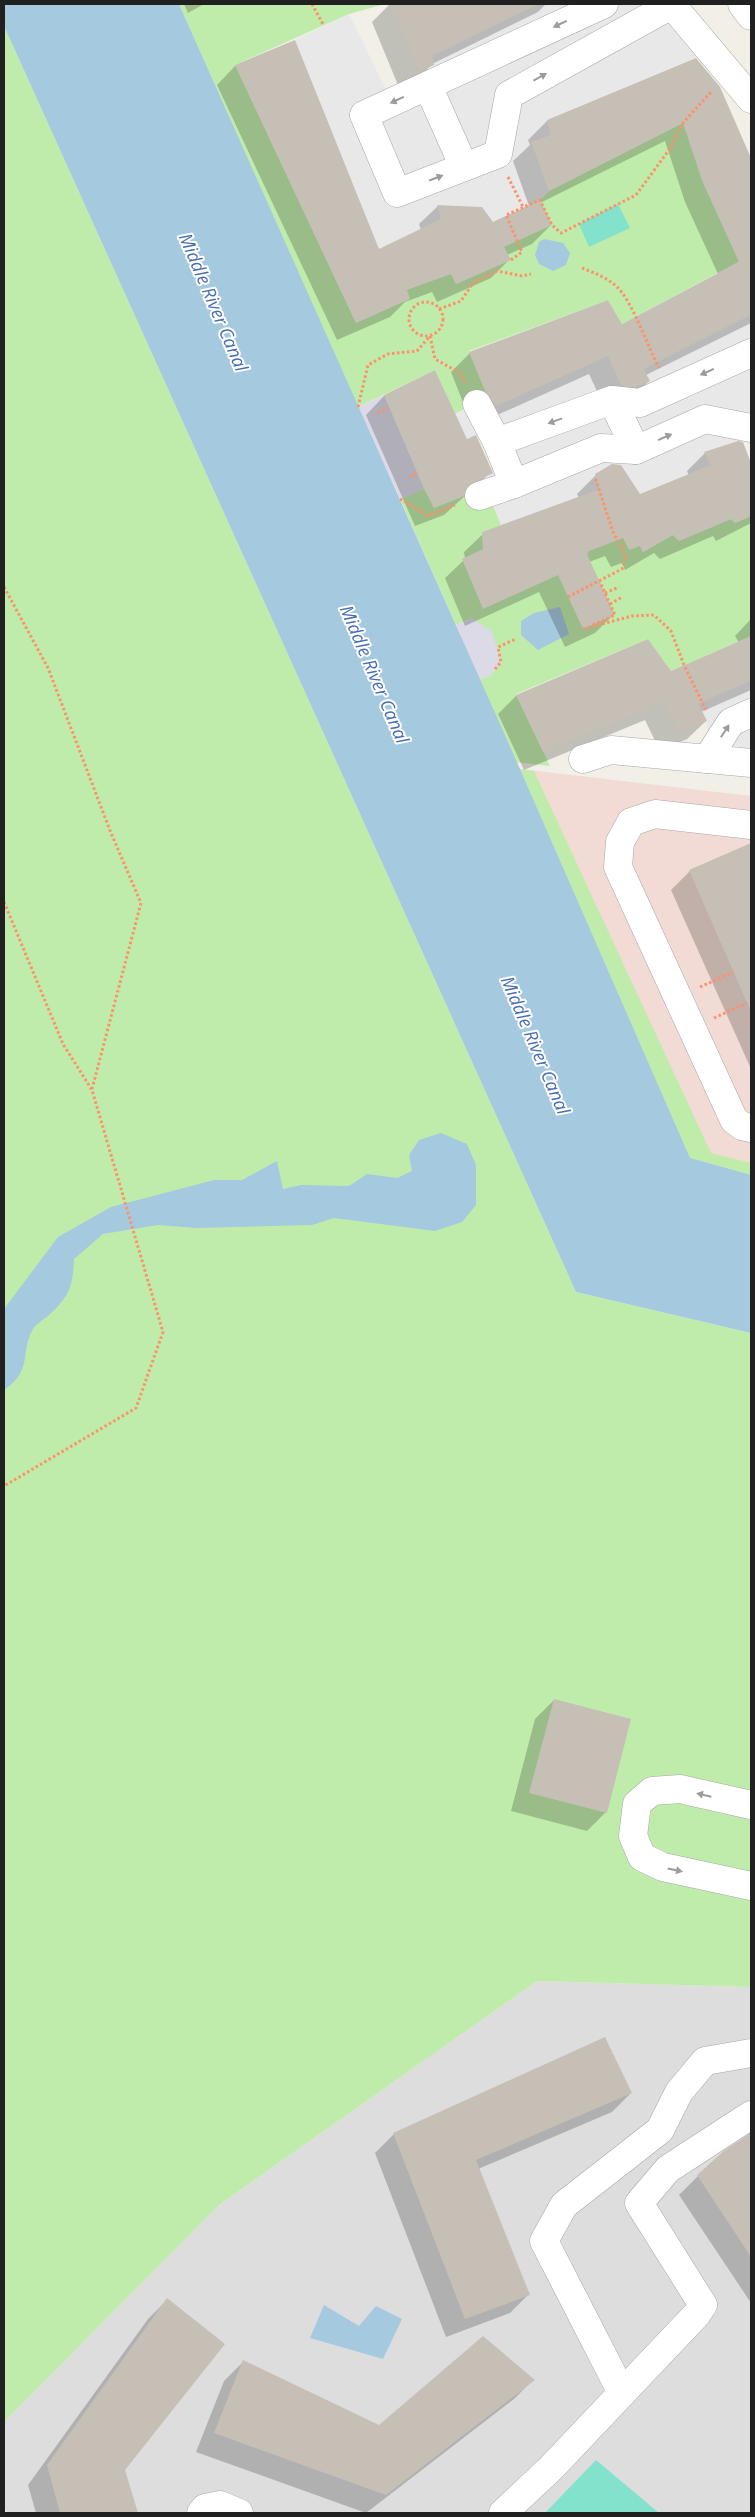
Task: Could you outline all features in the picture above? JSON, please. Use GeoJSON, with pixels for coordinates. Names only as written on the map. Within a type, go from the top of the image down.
{"type":"FeatureCollection","features":[{"type":"Feature","properties":{"kind":"street"},"geometry":{"type":"LineString","coordinates":[[604,4],[364,116],[397,193],[498,154],[508,95],[672,4],[751,99]]}},
{"type":"Feature","properties":{"kind":"street"},"geometry":{"type":"LineString","coordinates":[[742,4],[751,16]]}},
{"type":"Feature","properties":{"kind":"street"},"geometry":{"type":"LineString","coordinates":[[428,86],[464,167]]}},
{"type":"Feature","properties":{"kind":"street"},"geometry":{"type":"LineString","coordinates":[[497,442],[612,400],[640,403],[669,388],[751,353]]}},
{"type":"Feature","properties":{"kind":"street"},"geometry":{"type":"LineString","coordinates":[[612,400],[636,450]]}},
{"type":"Feature","properties":{"kind":"street"},"geometry":{"type":"LineString","coordinates":[[477,404],[497,442],[514,484]]}},
{"type":"Feature","properties":{"kind":"street"},"geometry":{"type":"LineString","coordinates":[[479,496],[514,484],[601,448],[636,450],[705,419],[751,428]]}},
{"type":"Feature","properties":{"kind":"street"},"geometry":{"type":"LineString","coordinates":[[713,750],[731,722],[751,714]]}},
{"type":"Feature","properties":{"kind":"street"},"geometry":{"type":"LineString","coordinates":[[583,760],[612,750],[713,750],[751,763]]}},
{"type":"Feature","properties":{"kind":"street"},"geometry":{"type":"LineString","coordinates":[[751,825],[655,814],[631,822],[620,842],[618,867],[690,1028],[734,1120],[742,1126],[751,1128]]}},
{"type":"Feature","properties":{"kind":"street"},"geometry":{"type":"LineString","coordinates":[[751,1806],[680,1790],[652,1791],[637,1804],[633,1836],[642,1857],[663,1867],[751,1886]]}},
{"type":"Feature","properties":{"kind":"street"},"geometry":{"type":"LineString","coordinates":[[622,2393],[544,2241],[564,2205],[660,2130],[679,2092],[705,2061],[751,2053]]}},
{"type":"Feature","properties":{"kind":"street"},"geometry":{"type":"LineString","coordinates":[[503,2513],[551,2468],[697,2314],[703,2304],[639,2202],[668,2169],[751,2115]]}},
{"type":"Feature","properties":{"kind":"street"},"geometry":{"type":"LineString","coordinates":[[201,2513],[204,2508],[220,2505],[239,2513]]}},
{"type":"Feature","properties":{"kind":"path"},"geometry":{"type":"LineString","coordinates":[[312,4],[324,26]]}},
{"type":"Feature","properties":{"kind":"path"},"geometry":{"type":"LineString","coordinates":[[510,260],[522,252],[506,215],[540,200],[552,226],[560,233],[636,196],[669,150],[684,123],[730,74]]}},
{"type":"Feature","properties":{"kind":"path"},"geometry":{"type":"LineString","coordinates":[[498,154],[523,208]]}},
{"type":"Feature","properties":{"kind":"path"},"geometry":{"type":"LineString","coordinates":[[582,268],[603,277],[617,286],[630,306],[669,388]]}},
{"type":"Feature","properties":{"kind":"path"},"geometry":{"type":"LineString","coordinates":[[439,309],[461,301],[473,283],[497,270],[522,276],[531,274]]}},
{"type":"Feature","properties":{"kind":"path"},"geometry":{"type":"LineString","coordinates":[[358,406],[368,365],[388,354],[417,351],[441,327],[443,318],[439,309],[431,303],[425,303],[416,306],[410,315],[413,330],[420,335],[430,336]]}},
{"type":"Feature","properties":{"kind":"path"},"geometry":{"type":"LineString","coordinates":[[430,336],[435,359],[460,373],[477,404]]}},
{"type":"Feature","properties":{"kind":"path"},"geometry":{"type":"LineString","coordinates":[[378,413],[388,408]]}},
{"type":"Feature","properties":{"kind":"path"},"geometry":{"type":"LineString","coordinates":[[568,597],[622,569],[626,556],[613,532],[601,500],[589,453]]}},
{"type":"Feature","properties":{"kind":"path"},"geometry":{"type":"LineString","coordinates":[[410,477],[417,473]]}},
{"type":"Feature","properties":{"kind":"path"},"geometry":{"type":"LineString","coordinates":[[400,499],[429,516],[479,496]]}},
{"type":"Feature","properties":{"kind":"path"},"geometry":{"type":"LineString","coordinates":[[600,582],[615,615],[583,629],[632,616],[654,614],[671,631],[713,750]]}},
{"type":"Feature","properties":{"kind":"path"},"geometry":{"type":"LineString","coordinates":[[605,593],[619,586]]}},
{"type":"Feature","properties":{"kind":"path"},"geometry":{"type":"LineString","coordinates":[[4,588],[48,668],[111,833],[141,903],[92,1090]]}},
{"type":"Feature","properties":{"kind":"path"},"geometry":{"type":"LineString","coordinates":[[610,604],[622,597]]}},
{"type":"Feature","properties":{"kind":"path"},"geometry":{"type":"LineString","coordinates":[[495,669],[501,662],[498,647],[516,639]]}},
{"type":"Feature","properties":{"kind":"path"},"geometry":{"type":"LineString","coordinates":[[4,902],[62,1044],[92,1090],[163,1332],[136,1408],[4,1486]]}},
{"type":"Feature","properties":{"kind":"path"},"geometry":{"type":"LineString","coordinates":[[677,998],[733,972]]}},
{"type":"Feature","properties":{"kind":"path"},"geometry":{"type":"LineString","coordinates":[[690,1028],[747,1003]]}},
{"type":"Feature","properties":{"kind":"shaded area"},"geometry":{"type":"Polygon","coordinates":[[[538,4],[672,4],[704,54],[547,120],[551,135],[532,142],[549,191],[540,199],[493,222],[482,207],[438,205],[441,219],[380,252],[295,40],[349,14],[387,92],[434,68],[432,56],[538,4]]]}},
{"type":"Feature","properties":{"kind":"shaded area"},"geometry":{"type":"Polygon","coordinates":[[[751,315],[751,445],[742,440],[705,452],[711,465],[640,494],[618,461],[595,474],[600,489],[501,525],[482,477],[498,470],[483,432],[467,439],[455,414],[488,397],[493,407],[608,356],[624,390],[650,381],[644,369],[751,315]]]}},
{"type":"Feature","properties":{"kind":"shaded area"},"geometry":{"type":"Polygon","coordinates":[[[384,395],[424,489],[400,499],[358,407],[384,395]]]}},
{"type":"Feature","properties":{"kind":"shaded area"},"geometry":{"type":"Polygon","coordinates":[[[472,618],[492,632],[501,662],[491,675],[479,680],[456,625],[472,618]]]}},
{"type":"Feature","properties":{"kind":"shaded area"},"geometry":{"type":"Polygon","coordinates":[[[751,681],[751,763],[707,759],[707,721],[698,704],[751,681]]]}},
{"type":"Feature","properties":{"kind":"shaded area"},"geometry":{"type":"Polygon","coordinates":[[[520,769],[751,796],[751,1175],[690,1159],[520,769]]]}},
{"type":"Feature","properties":{"kind":"shaded area"},"geometry":{"type":"Polygon","coordinates":[[[537,1981],[751,1987],[751,2513],[7,2513],[4,2506],[4,2422],[219,2205],[537,1981]]]}},
{"type":"Feature","properties":{"kind":"green space"},"geometry":{"type":"Polygon","coordinates":[[[179,4],[385,4],[349,14],[235,65],[356,323],[406,288],[431,276],[434,280],[451,274],[456,284],[510,260],[493,222],[540,200],[549,191],[683,123],[725,231],[751,249],[751,255],[622,324],[608,300],[469,351],[488,397],[455,414],[435,370],[358,407],[179,4]]]}},
{"type":"Feature","properties":{"kind":"green space"},"geometry":{"type":"Polygon","coordinates":[[[4,26],[576,1292],[751,1333],[751,1987],[537,1981],[219,2205],[4,2422],[4,26]]]}},
{"type":"Feature","properties":{"kind":"green space"},"geometry":{"type":"Polygon","coordinates":[[[618,204],[630,228],[589,247],[579,224],[618,204]]]}},
{"type":"Feature","properties":{"kind":"green space"},"geometry":{"type":"Polygon","coordinates":[[[486,487],[501,525],[482,532],[483,549],[584,563],[589,551],[607,544],[605,535],[619,529],[640,546],[643,552],[673,535],[679,541],[731,519],[735,523],[751,516],[751,636],[671,671],[648,639],[516,694],[550,766],[515,762],[479,680],[491,675],[495,669],[472,618],[456,625],[400,499],[424,489],[434,508],[486,487]]]}},
{"type":"Feature","properties":{"kind":"green space"},"geometry":{"type":"Polygon","coordinates":[[[520,769],[534,771],[711,1153],[751,1163],[751,1176],[690,1159],[520,769]]]}},
{"type":"Feature","properties":{"kind":"green space"},"geometry":{"type":"Polygon","coordinates":[[[596,2460],[659,2513],[545,2513],[596,2460]]]}},
{"type":"Feature","properties":{"kind":"water","name":"Middle River Canal"},"geometry":{"type":"Polygon","coordinates":[[[4,4],[179,4],[520,769],[690,1158],[751,1175],[751,1333],[576,1292],[4,26],[4,4]]]}},
{"type":"Feature","properties":{"kind":"water"},"geometry":{"type":"Polygon","coordinates":[[[544,239],[563,243],[570,253],[566,265],[553,271],[539,264],[535,255],[539,242],[544,239]]]}},
{"type":"Feature","properties":{"kind":"water"},"geometry":{"type":"Polygon","coordinates":[[[560,607],[569,634],[538,650],[521,635],[521,621],[534,613],[560,607]]]}},
{"type":"Feature","properties":{"kind":"water"},"geometry":{"type":"Polygon","coordinates":[[[441,1133],[467,1144],[476,1165],[476,1205],[462,1222],[435,1231],[334,1218],[312,1225],[196,1228],[158,1225],[103,1234],[74,1259],[71,1284],[65,1297],[33,1329],[29,1338],[23,1368],[13,1382],[4,1390],[4,1309],[58,1237],[111,1207],[214,1180],[242,1180],[277,1161],[283,1189],[301,1185],[349,1186],[367,1174],[397,1178],[412,1171],[409,1155],[419,1140],[441,1133]]]}},
{"type":"Feature","properties":{"kind":"water"},"geometry":{"type":"Polygon","coordinates":[[[324,2305],[359,2326],[376,2306],[402,2319],[383,2359],[310,2338],[324,2305]]]}},
{"type":"Feature","properties":{"kind":"building"},"geometry":{"type":"Polygon","coordinates":[[[390,4],[538,4],[432,56],[434,65],[419,72],[390,4]]]}},
{"type":"Feature","properties":{"kind":"building"},"geometry":{"type":"Polygon","coordinates":[[[295,40],[379,249],[441,219],[437,205],[482,207],[493,222],[540,200],[552,225],[504,247],[511,260],[456,284],[451,274],[407,290],[410,299],[356,323],[235,65],[295,40]]]}},
{"type":"Feature","properties":{"kind":"building"},"geometry":{"type":"Polygon","coordinates":[[[696,58],[720,87],[751,158],[751,314],[643,368],[650,381],[634,387],[621,385],[608,356],[496,406],[485,391],[469,352],[608,300],[622,324],[739,262],[703,183],[683,123],[549,191],[531,142],[551,135],[547,120],[696,58]]]}},
{"type":"Feature","properties":{"kind":"building"},"geometry":{"type":"Polygon","coordinates":[[[435,370],[467,439],[476,435],[493,473],[468,485],[464,496],[434,508],[384,395],[435,370]]]}},
{"type":"Feature","properties":{"kind":"building"},"geometry":{"type":"Polygon","coordinates":[[[738,441],[743,442],[751,463],[751,516],[735,523],[731,519],[679,541],[673,535],[643,552],[640,546],[629,550],[623,538],[586,552],[615,615],[583,629],[558,575],[483,609],[462,559],[483,549],[482,532],[600,489],[595,474],[612,464],[621,465],[640,494],[711,465],[704,452],[738,441]]]}},
{"type":"Feature","properties":{"kind":"building"},"geometry":{"type":"Polygon","coordinates":[[[751,636],[751,680],[698,703],[707,721],[679,733],[664,702],[543,752],[516,695],[648,639],[671,671],[751,636]]]}},
{"type":"Feature","properties":{"kind":"building"},"geometry":{"type":"Polygon","coordinates":[[[751,843],[751,1012],[689,870],[751,843]]]}},
{"type":"Feature","properties":{"kind":"building"},"geometry":{"type":"Polygon","coordinates":[[[554,1699],[631,1719],[607,1813],[529,1793],[554,1699]]]}},
{"type":"Feature","properties":{"kind":"building"},"geometry":{"type":"Polygon","coordinates":[[[605,2037],[632,2093],[476,2160],[530,2295],[465,2319],[393,2133],[605,2037]]]}},
{"type":"Feature","properties":{"kind":"building"},"geometry":{"type":"Polygon","coordinates":[[[751,2133],[751,2257],[697,2175],[725,2150],[751,2133]]]}},
{"type":"Feature","properties":{"kind":"building"},"geometry":{"type":"Polygon","coordinates":[[[167,2298],[225,2344],[125,2470],[138,2513],[60,2513],[47,2465],[167,2298]]]}},
{"type":"Feature","properties":{"kind":"building"},"geometry":{"type":"Polygon","coordinates":[[[483,2336],[535,2380],[386,2495],[214,2433],[243,2360],[379,2425],[483,2336]]]}}]}
